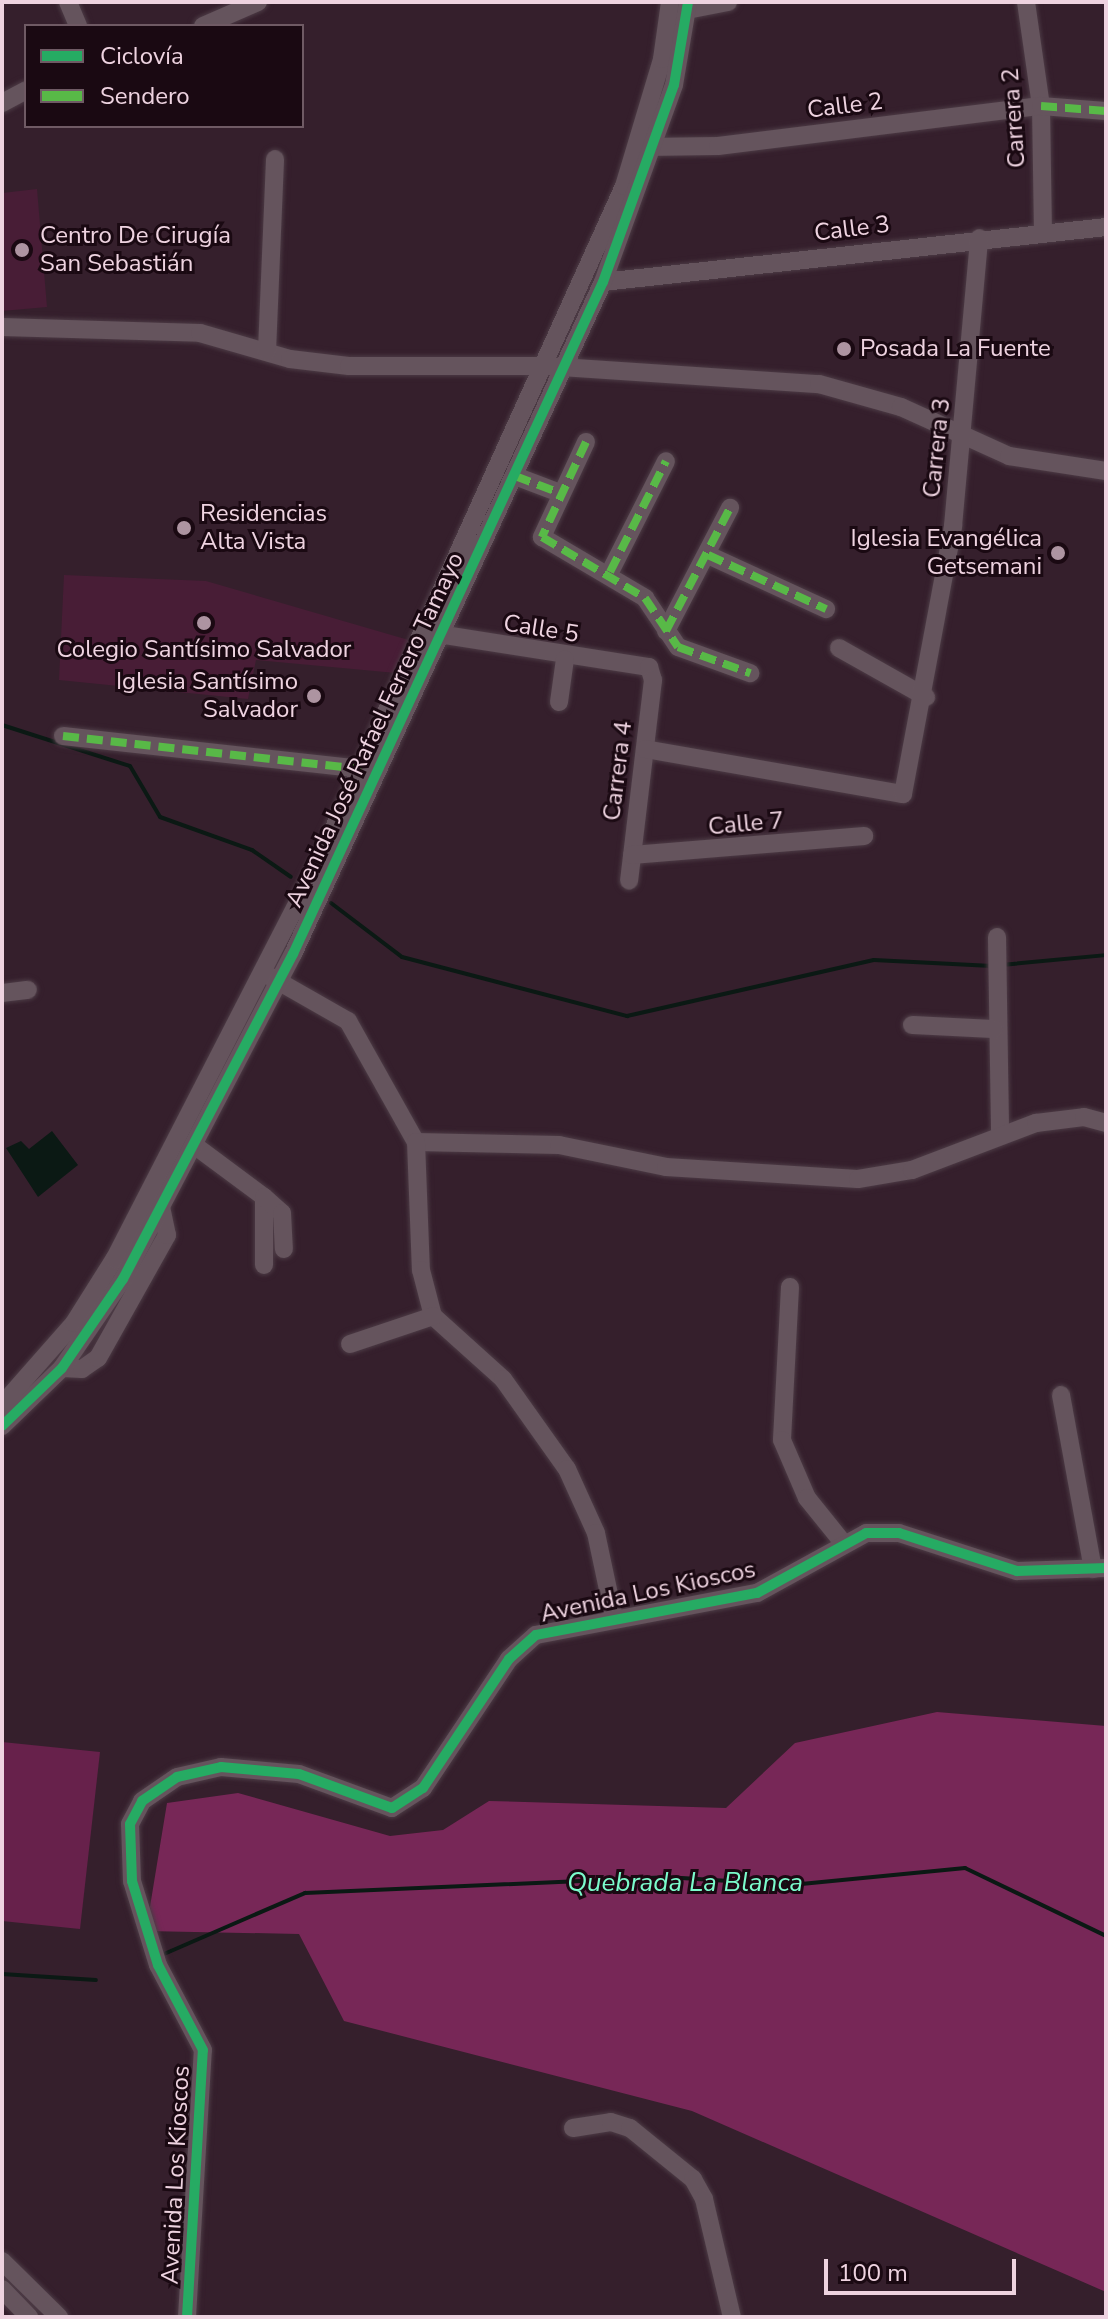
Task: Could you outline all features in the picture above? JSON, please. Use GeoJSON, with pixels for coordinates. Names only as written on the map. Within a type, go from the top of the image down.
{"type":"FeatureCollection","features":[{"type":"Feature","properties":{"kind":"street"},"geometry":{"type":"LineString","coordinates":[[68,2],[77,24]]}},
{"type":"Feature","properties":{"kind":"street"},"geometry":{"type":"LineString","coordinates":[[208,24],[258,2]]}},
{"type":"Feature","properties":{"kind":"street"},"geometry":{"type":"LineString","coordinates":[[682,5],[728,2]]}},
{"type":"Feature","properties":{"kind":"street","name":"Carrera 2"},"geometry":{"type":"LineString","coordinates":[[1026,2],[1041,106],[1043,231]]}},
{"type":"Feature","properties":{"kind":"street","name":"Avenida José Rafael Ferrero Tamayo"},"geometry":{"type":"LineString","coordinates":[[2,1426],[62,1368],[82,1369],[98,1358],[167,1235],[161,1207],[194,1145],[271,977],[361,769],[435,634],[515,476],[603,282],[646,147],[682,5]]}},
{"type":"Feature","properties":{"kind":"street"},"geometry":{"type":"LineString","coordinates":[[2,103],[24,91]]}},
{"type":"Feature","properties":{"kind":"street","name":"Calle 2"},"geometry":{"type":"LineString","coordinates":[[646,147],[1041,106],[1106,111]]}},
{"type":"Feature","properties":{"kind":"street","name":"Avenida José Rafael Ferrero Tamayo"},"geometry":{"type":"LineString","coordinates":[[2,1405],[94,1293],[271,977],[293,954],[435,634],[546,366],[646,147]]}},
{"type":"Feature","properties":{"kind":"street"},"geometry":{"type":"LineString","coordinates":[[267,351],[275,159]]}},
{"type":"Feature","properties":{"kind":"street","name":"Calle 3"},"geometry":{"type":"LineString","coordinates":[[603,282],[1043,231],[1106,227]]}},
{"type":"Feature","properties":{"kind":"street","name":"Carrera 3"},"geometry":{"type":"LineString","coordinates":[[645,749],[821,775],[896,798],[906,790],[926,697],[964,438],[979,238]]}},
{"type":"Feature","properties":{"kind":"street"},"geometry":{"type":"LineString","coordinates":[[2,327],[158,328],[349,366],[546,366],[819,384],[870,396],[1009,456],[1106,471]]}},
{"type":"Feature","properties":{"kind":"street"},"geometry":{"type":"LineString","coordinates":[[586,442],[542,537],[610,572],[652,604],[678,647],[750,673]]}},
{"type":"Feature","properties":{"kind":"street"},"geometry":{"type":"LineString","coordinates":[[610,572],[666,461]]}},
{"type":"Feature","properties":{"kind":"street"},"geometry":{"type":"LineString","coordinates":[[515,476],[560,493]]}},
{"type":"Feature","properties":{"kind":"street"},"geometry":{"type":"LineString","coordinates":[[666,631],[730,508]]}},
{"type":"Feature","properties":{"kind":"street"},"geometry":{"type":"LineString","coordinates":[[708,555],[826,609]]}},
{"type":"Feature","properties":{"kind":"street","name":"Calle 5"},"geometry":{"type":"LineString","coordinates":[[435,634],[565,659],[649,667]]}},
{"type":"Feature","properties":{"kind":"street"},"geometry":{"type":"LineString","coordinates":[[839,648],[926,697]]}},
{"type":"Feature","properties":{"kind":"street"},"geometry":{"type":"LineString","coordinates":[[559,702],[565,659]]}},
{"type":"Feature","properties":{"kind":"street","name":"Carrera 4"},"geometry":{"type":"LineString","coordinates":[[629,881],[645,749],[649,667]]}},
{"type":"Feature","properties":{"kind":"street"},"geometry":{"type":"LineString","coordinates":[[63,736],[361,769]]}},
{"type":"Feature","properties":{"kind":"street","name":"Calle 7"},"geometry":{"type":"LineString","coordinates":[[632,855],[864,836]]}},
{"type":"Feature","properties":{"kind":"street"},"geometry":{"type":"LineString","coordinates":[[997,937],[994,1029],[1000,1134]]}},
{"type":"Feature","properties":{"kind":"street"},"geometry":{"type":"LineString","coordinates":[[293,954],[312,998]]}},
{"type":"Feature","properties":{"kind":"street"},"geometry":{"type":"LineString","coordinates":[[271,977],[348,1021],[416,1142],[421,1270],[433,1316],[503,1379],[567,1469],[596,1533],[614,1618]]}},
{"type":"Feature","properties":{"kind":"street"},"geometry":{"type":"LineString","coordinates":[[2,993],[28,990]]}},
{"type":"Feature","properties":{"kind":"street"},"geometry":{"type":"LineString","coordinates":[[912,1025],[994,1029]]}},
{"type":"Feature","properties":{"kind":"street"},"geometry":{"type":"LineString","coordinates":[[416,1142],[559,1145],[666,1167],[858,1179],[912,1170],[1000,1134],[1064,1119],[1106,1123]]}},
{"type":"Feature","properties":{"kind":"street"},"geometry":{"type":"LineString","coordinates":[[194,1145],[282,1213],[284,1249]]}},
{"type":"Feature","properties":{"kind":"street"},"geometry":{"type":"LineString","coordinates":[[264,1197],[264,1265]]}},
{"type":"Feature","properties":{"kind":"street"},"geometry":{"type":"LineString","coordinates":[[790,1287],[782,1440],[807,1498],[844,1544]]}},
{"type":"Feature","properties":{"kind":"street"},"geometry":{"type":"LineString","coordinates":[[350,1344],[433,1316]]}},
{"type":"Feature","properties":{"kind":"street"},"geometry":{"type":"LineString","coordinates":[[1061,1395],[1099,1568]]}},
{"type":"Feature","properties":{"kind":"street","name":"Avenida Los Kioscos"},"geometry":{"type":"LineString","coordinates":[[187,2317],[203,2050],[158,1965],[136,1896],[130,1824],[142,1801],[177,1777],[221,1767],[299,1774],[376,1806],[407,1802],[519,1646],[614,1618],[757,1593],[866,1533],[899,1533],[1017,1571],[1099,1568]]}},
{"type":"Feature","properties":{"kind":"street"},"geometry":{"type":"LineString","coordinates":[[573,2128],[611,2122],[630,2128],[693,2179],[704,2199],[732,2317]]}},
{"type":"Feature","properties":{"kind":"street"},"geometry":{"type":"LineString","coordinates":[[2,2261],[59,2317]]}},
{"type":"Feature","properties":{"kind":"street"},"geometry":{"type":"LineString","coordinates":[[2,2289],[29,2317]]}},
{"type":"Feature","properties":{"kind":"shaded area","name":"Centro De Cirugía San Sebastián"},"geometry":{"type":"Polygon","coordinates":[[[37,189],[47,307],[2,311],[2,193],[37,189]]]}},
{"type":"Feature","properties":{"kind":"shaded area","name":"Colegio Santísimo Salvador"},"geometry":{"type":"Polygon","coordinates":[[[64,575],[206,581],[412,641],[396,673],[256,660],[248,699],[59,680],[64,575]]]}},
{"type":"Feature","properties":{"kind":"shaded area"},"geometry":{"type":"Polygon","coordinates":[[[52,1131],[78,1165],[38,1197],[6,1148],[21,1141],[29,1149],[52,1131]]]}},
{"type":"Feature","properties":{"kind":"shaded area"},"geometry":{"type":"Polygon","coordinates":[[[937,1712],[1106,1726],[1106,2292],[692,2111],[344,2021],[299,1934],[146,1931],[167,1803],[238,1793],[390,1836],[443,1830],[489,1801],[726,1808],[795,1743],[937,1712]]]}},
{"type":"Feature","properties":{"kind":"shaded area"},"geometry":{"type":"Polygon","coordinates":[[[2,1742],[100,1752],[80,1929],[2,1921],[2,1742]]]}},
{"type":"Feature","properties":{"kind":"waterway"},"geometry":{"type":"LineString","coordinates":[[2,725],[130,766],[160,817],[252,850],[291,877]]}},
{"type":"Feature","properties":{"kind":"waterway"},"geometry":{"type":"LineString","coordinates":[[331,903],[402,957],[627,1016],[874,960],[992,966]]}},
{"type":"Feature","properties":{"kind":"waterway"},"geometry":{"type":"LineString","coordinates":[[1001,965],[1106,955]]}},
{"type":"Feature","properties":{"kind":"waterway","name":"Quebrada La Blanca"},"geometry":{"type":"LineString","coordinates":[[164,1954],[305,1893],[666,1877],[791,1885],[965,1868],[1106,1936]]}},
{"type":"Feature","properties":{"kind":"waterway","name":"Quebrada La Blanca"},"geometry":{"type":"LineString","coordinates":[[2,1974],[96,1980]]}},
{"type":"Feature","properties":{"kind":"marked path"},"geometry":{"type":"LineString","coordinates":[[1041,106],[1106,111]]}},
{"type":"Feature","properties":{"kind":"marked path"},"geometry":{"type":"LineString","coordinates":[[586,442],[542,537],[645,598],[678,647],[750,673]]}},
{"type":"Feature","properties":{"kind":"marked path"},"geometry":{"type":"LineString","coordinates":[[610,572],[666,461]]}},
{"type":"Feature","properties":{"kind":"marked path"},"geometry":{"type":"LineString","coordinates":[[515,476],[560,493]]}},
{"type":"Feature","properties":{"kind":"marked path"},"geometry":{"type":"LineString","coordinates":[[666,631],[730,508]]}},
{"type":"Feature","properties":{"kind":"marked path"},"geometry":{"type":"LineString","coordinates":[[708,555],[826,609]]}},
{"type":"Feature","properties":{"kind":"marked path"},"geometry":{"type":"LineString","coordinates":[[63,736],[361,769]]}},
{"type":"Feature","properties":{"kind":"cycle path"},"geometry":{"type":"LineString","coordinates":[[2,1426],[62,1368],[123,1279],[293,954],[603,282],[674,85],[688,2]]}},
{"type":"Feature","properties":{"kind":"cycle path"},"geometry":{"type":"LineString","coordinates":[[187,2317],[203,2050],[158,1965],[132,1881],[130,1824],[142,1801],[177,1777],[221,1767],[299,1774],[392,1808],[423,1788],[509,1659],[536,1635],[757,1593],[866,1533],[899,1533],[1017,1571],[1106,1568]]}},
{"type":"Feature","properties":{"kind":"place","name":"Centro De Cirugía San Sebastián"},"geometry":{"type":"Point","coordinates":[22,250]}},
{"type":"Feature","properties":{"kind":"place","name":"Posada La Fuente"},"geometry":{"type":"Point","coordinates":[844,349]}},
{"type":"Feature","properties":{"kind":"place","name":"Residencias Alta Vista"},"geometry":{"type":"Point","coordinates":[184,528]}},
{"type":"Feature","properties":{"kind":"place","name":"Iglesia Evangélica Getsemani"},"geometry":{"type":"Point","coordinates":[1058,553]}},
{"type":"Feature","properties":{"kind":"place","name":"Colegio Santísimo Salvador"},"geometry":{"type":"Point","coordinates":[204,623]}},
{"type":"Feature","properties":{"kind":"place","name":"Iglesia Santísimo Salvador"},"geometry":{"type":"Point","coordinates":[314,696]}}]}
